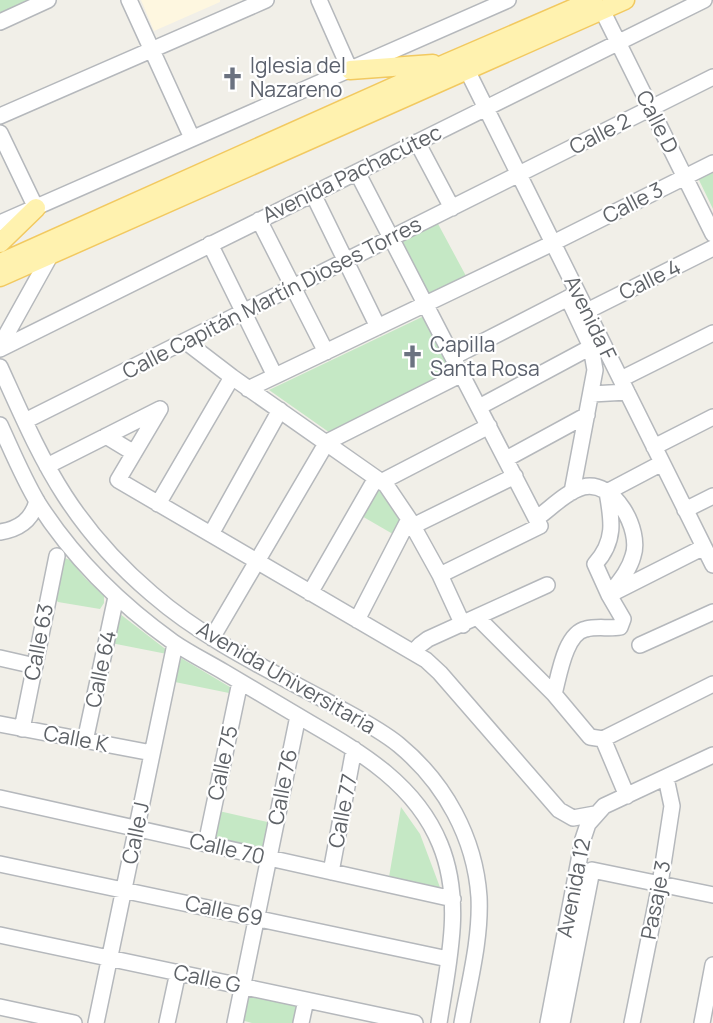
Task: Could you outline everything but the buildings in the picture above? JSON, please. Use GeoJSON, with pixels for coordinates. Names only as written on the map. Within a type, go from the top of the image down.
{"type":"FeatureCollection","features":[{"type":"Feature","properties":{"kind":"main road"},"geometry":{"type":"LineString","coordinates":[[0,263],[447,63],[598,5],[625,0]]}},
{"type":"Feature","properties":{"kind":"main road"},"geometry":{"type":"LineString","coordinates":[[0,277],[467,70],[598,5]]}},
{"type":"Feature","properties":{"kind":"main road"},"geometry":{"type":"LineString","coordinates":[[350,70],[447,63]]}},
{"type":"Feature","properties":{"kind":"main road"},"geometry":{"type":"LineString","coordinates":[[0,243],[36,208]]}},
{"type":"Feature","properties":{"kind":"street"},"geometry":{"type":"LineString","coordinates":[[0,22],[48,0]]}},
{"type":"Feature","properties":{"kind":"street"},"geometry":{"type":"LineString","coordinates":[[129,0],[192,138]]}},
{"type":"Feature","properties":{"kind":"street"},"geometry":{"type":"LineString","coordinates":[[0,116],[266,0]]}},
{"type":"Feature","properties":{"kind":"street"},"geometry":{"type":"LineString","coordinates":[[319,0],[350,70]]}},
{"type":"Feature","properties":{"kind":"street"},"geometry":{"type":"LineString","coordinates":[[0,223],[506,0]]}},
{"type":"Feature","properties":{"kind":"street","name":"Avenida Pachacútec"},"geometry":{"type":"LineString","coordinates":[[0,348],[704,0]]}},
{"type":"Feature","properties":{"kind":"street","name":"Calle D"},"geometry":{"type":"LineString","coordinates":[[598,5],[713,234]]}},
{"type":"Feature","properties":{"kind":"street","name":"Avenida F"},"geometry":{"type":"LineString","coordinates":[[467,70],[553,243],[573,295],[587,311],[713,565]]}},
{"type":"Feature","properties":{"kind":"street","name":"Calle 2"},"geometry":{"type":"LineString","coordinates":[[519,175],[713,77]]}},
{"type":"Feature","properties":{"kind":"street"},"geometry":{"type":"LineString","coordinates":[[0,132],[36,208]]}},
{"type":"Feature","properties":{"kind":"street"},"geometry":{"type":"LineString","coordinates":[[417,142],[452,208]]}},
{"type":"Feature","properties":{"kind":"street","name":"Calle 3"},"geometry":{"type":"LineString","coordinates":[[248,389],[553,243],[713,163]]}},
{"type":"Feature","properties":{"kind":"street"},"geometry":{"type":"LineString","coordinates":[[357,172],[539,522]]}},
{"type":"Feature","properties":{"kind":"street","name":"Calle Capitán Martín Dioses Torres"},"geometry":{"type":"LineString","coordinates":[[25,421],[519,175]]}},
{"type":"Feature","properties":{"kind":"street"},"geometry":{"type":"LineString","coordinates":[[313,194],[378,327]]}},
{"type":"Feature","properties":{"kind":"street"},"geometry":{"type":"LineString","coordinates":[[259,220],[326,352]]}},
{"type":"Feature","properties":{"kind":"street"},"geometry":{"type":"LineString","coordinates":[[210,244],[275,376]]}},
{"type":"Feature","properties":{"kind":"street","name":"Calle 4"},"geometry":{"type":"LineString","coordinates":[[587,311],[713,249]]}},
{"type":"Feature","properties":{"kind":"street"},"geometry":{"type":"LineString","coordinates":[[0,348],[50,256]]}},
{"type":"Feature","properties":{"kind":"street"},"geometry":{"type":"LineString","coordinates":[[453,357],[573,295],[591,347],[595,370],[572,492]]}},
{"type":"Feature","properties":{"kind":"street"},"geometry":{"type":"LineString","coordinates":[[591,394],[624,386],[713,333]]}},
{"type":"Feature","properties":{"kind":"street"},"geometry":{"type":"LineString","coordinates":[[185,341],[248,389],[327,442],[393,493],[440,575],[463,625]]}},
{"type":"Feature","properties":{"kind":"street"},"geometry":{"type":"LineString","coordinates":[[479,407],[591,347]]}},
{"type":"Feature","properties":{"kind":"street","name":"Avenida Universitaria"},"geometry":{"type":"LineString","coordinates":[[0,367],[47,466],[65,497],[89,529],[129,573],[183,619],[212,638],[373,727],[398,744],[418,762],[439,787],[455,813],[467,840],[475,867],[479,898],[477,932],[462,1023]]}},
{"type":"Feature","properties":{"kind":"street"},"geometry":{"type":"LineString","coordinates":[[212,638],[327,442],[462,374]]}},
{"type":"Feature","properties":{"kind":"street"},"geometry":{"type":"LineString","coordinates":[[158,504],[232,377]]}},
{"type":"Feature","properties":{"kind":"street"},"geometry":{"type":"LineString","coordinates":[[47,466],[160,409],[118,480],[413,652],[440,674],[559,810],[573,818],[596,814]]}},
{"type":"Feature","properties":{"kind":"street"},"geometry":{"type":"LineString","coordinates":[[211,534],[280,410]]}},
{"type":"Feature","properties":{"kind":"street"},"geometry":{"type":"LineString","coordinates":[[506,459],[587,415]]}},
{"type":"Feature","properties":{"kind":"street"},"geometry":{"type":"LineString","coordinates":[[654,447],[713,417]]}},
{"type":"Feature","properties":{"kind":"street","name":"Avenida Universitaria"},"geometry":{"type":"LineString","coordinates":[[0,425],[37,501],[67,544],[116,597],[175,644],[354,749],[394,779],[412,798],[440,843],[448,869],[453,899],[453,927],[439,1023]]}},
{"type":"Feature","properties":{"kind":"street"},"geometry":{"type":"LineString","coordinates":[[310,592],[379,480],[489,426]]}},
{"type":"Feature","properties":{"kind":"street"},"geometry":{"type":"LineString","coordinates":[[106,436],[134,453]]}},
{"type":"Feature","properties":{"kind":"street"},"geometry":{"type":"LineString","coordinates":[[607,492],[662,463]]}},
{"type":"Feature","properties":{"kind":"street"},"geometry":{"type":"LineString","coordinates":[[357,620],[411,523],[515,476]]}},
{"type":"Feature","properties":{"kind":"street"},"geometry":{"type":"LineString","coordinates":[[440,575],[539,522],[572,492],[586,486],[607,492],[614,497],[625,512],[634,531],[636,544],[633,556],[625,574],[609,595]]}},
{"type":"Feature","properties":{"kind":"street"},"geometry":{"type":"LineString","coordinates":[[554,694],[573,636],[585,629],[620,627],[622,623],[623,619],[609,595],[596,564],[605,553],[611,533],[607,492]]}},
{"type":"Feature","properties":{"kind":"street"},"geometry":{"type":"LineString","coordinates":[[686,510],[713,496]]}},
{"type":"Feature","properties":{"kind":"street"},"geometry":{"type":"LineString","coordinates":[[0,532],[15,529],[23,523],[34,511],[37,501]]}},
{"type":"Feature","properties":{"kind":"street"},"geometry":{"type":"LineString","coordinates":[[609,595],[704,547]]}},
{"type":"Feature","properties":{"kind":"street","name":"Calle 63"},"geometry":{"type":"LineString","coordinates":[[22,729],[57,556]]}},
{"type":"Feature","properties":{"kind":"street"},"geometry":{"type":"LineString","coordinates":[[413,652],[429,639],[547,585]]}},
{"type":"Feature","properties":{"kind":"street","name":"Calle 64"},"geometry":{"type":"LineString","coordinates":[[85,741],[116,597]]}},
{"type":"Feature","properties":{"kind":"street"},"geometry":{"type":"LineString","coordinates":[[640,645],[713,612]]}},
{"type":"Feature","properties":{"kind":"street"},"geometry":{"type":"LineString","coordinates":[[478,618],[554,694],[590,737],[603,739],[713,684]]}},
{"type":"Feature","properties":{"kind":"street","name":"Calle J"},"geometry":{"type":"LineString","coordinates":[[96,1023],[175,644]]}},
{"type":"Feature","properties":{"kind":"street"},"geometry":{"type":"LineString","coordinates":[[0,658],[35,666]]}},
{"type":"Feature","properties":{"kind":"street","name":"Calle 75"},"geometry":{"type":"LineString","coordinates":[[206,844],[240,682]]}},
{"type":"Feature","properties":{"kind":"street","name":"Calle 76"},"geometry":{"type":"LineString","coordinates":[[235,1023],[298,716]]}},
{"type":"Feature","properties":{"kind":"street","name":"Calle K"},"geometry":{"type":"LineString","coordinates":[[0,724],[152,753]]}},
{"type":"Feature","properties":{"kind":"street"},"geometry":{"type":"LineString","coordinates":[[603,739],[627,796]]}},
{"type":"Feature","properties":{"kind":"street","name":"Calle 77"},"geometry":{"type":"LineString","coordinates":[[331,872],[354,749]]}},
{"type":"Feature","properties":{"kind":"street","name":"Avenida 12"},"geometry":{"type":"LineString","coordinates":[[548,1023],[583,839],[588,824],[604,806],[713,755]]}},
{"type":"Feature","properties":{"kind":"street","name":"Pasaje 3"},"geometry":{"type":"LineString","coordinates":[[632,1023],[660,884],[672,806],[666,778]]}},
{"type":"Feature","properties":{"kind":"street","name":"Calle 70"},"geometry":{"type":"LineString","coordinates":[[0,798],[453,899]]}},
{"type":"Feature","properties":{"kind":"street","name":"Calle 69"},"geometry":{"type":"LineString","coordinates":[[0,864],[448,959]]}},
{"type":"Feature","properties":{"kind":"street","name":"Avenida 12"},"geometry":{"type":"LineString","coordinates":[[562,1023],[592,870],[660,884]]}},
{"type":"Feature","properties":{"kind":"street"},"geometry":{"type":"LineString","coordinates":[[660,884],[713,895]]}},
{"type":"Feature","properties":{"kind":"street","name":"Calle G"},"geometry":{"type":"LineString","coordinates":[[0,935],[306,1000],[365,1018],[415,1023]]}},
{"type":"Feature","properties":{"kind":"street"},"geometry":{"type":"LineString","coordinates":[[702,1023],[713,966]]}},
{"type":"Feature","properties":{"kind":"street"},"geometry":{"type":"LineString","coordinates":[[167,1023],[178,972]]}},
{"type":"Feature","properties":{"kind":"street"},"geometry":{"type":"LineString","coordinates":[[301,1023],[306,1000]]}},
{"type":"Feature","properties":{"kind":"street"},"geometry":{"type":"LineString","coordinates":[[0,1007],[74,1023]]}},
{"type":"Feature","properties":{"kind":"shaded area"},"geometry":{"type":"Polygon","coordinates":[[[141,0],[220,0],[220,2],[154,31],[141,0]]]}},
{"type":"Feature","properties":{"kind":"green space"},"geometry":{"type":"Polygon","coordinates":[[[0,0],[42,0],[0,18],[0,0]]]}},
{"type":"Feature","properties":{"kind":"green space"},"geometry":{"type":"Polygon","coordinates":[[[713,171],[713,209],[698,178],[713,171]]]}},
{"type":"Feature","properties":{"kind":"green space"},"geometry":{"type":"Polygon","coordinates":[[[437,222],[466,276],[430,296],[401,242],[437,222]]]}},
{"type":"Feature","properties":{"kind":"green space"},"geometry":{"type":"Polygon","coordinates":[[[424,316],[454,370],[361,415],[333,435],[269,390],[424,316]]]}},
{"type":"Feature","properties":{"kind":"green space"},"geometry":{"type":"Polygon","coordinates":[[[378,484],[406,520],[398,537],[360,515],[378,484]]]}},
{"type":"Feature","properties":{"kind":"green space"},"geometry":{"type":"Polygon","coordinates":[[[65,558],[70,560],[104,596],[104,603],[100,609],[58,602],[54,598],[65,558]]]}},
{"type":"Feature","properties":{"kind":"green space"},"geometry":{"type":"Polygon","coordinates":[[[120,614],[168,651],[167,654],[111,643],[120,614]]]}},
{"type":"Feature","properties":{"kind":"green space"},"geometry":{"type":"Polygon","coordinates":[[[181,658],[235,690],[229,693],[175,682],[181,658]]]}},
{"type":"Feature","properties":{"kind":"green space"},"geometry":{"type":"Polygon","coordinates":[[[401,807],[420,834],[441,890],[389,877],[401,807]]]}},
{"type":"Feature","properties":{"kind":"green space"},"geometry":{"type":"Polygon","coordinates":[[[219,811],[272,823],[266,848],[213,837],[219,811]]]}},
{"type":"Feature","properties":{"kind":"green space"},"geometry":{"type":"Polygon","coordinates":[[[247,993],[301,1005],[297,1023],[252,1023],[241,1020],[247,993]]]}},
{"type":"Feature","properties":{"kind":"place","name":"Iglesia del Nazareno"},"geometry":{"type":"Point","coordinates":[232,78]}},
{"type":"Feature","properties":{"kind":"place","name":"Capilla Santa Rosa"},"geometry":{"type":"Point","coordinates":[412,357]}}]}
